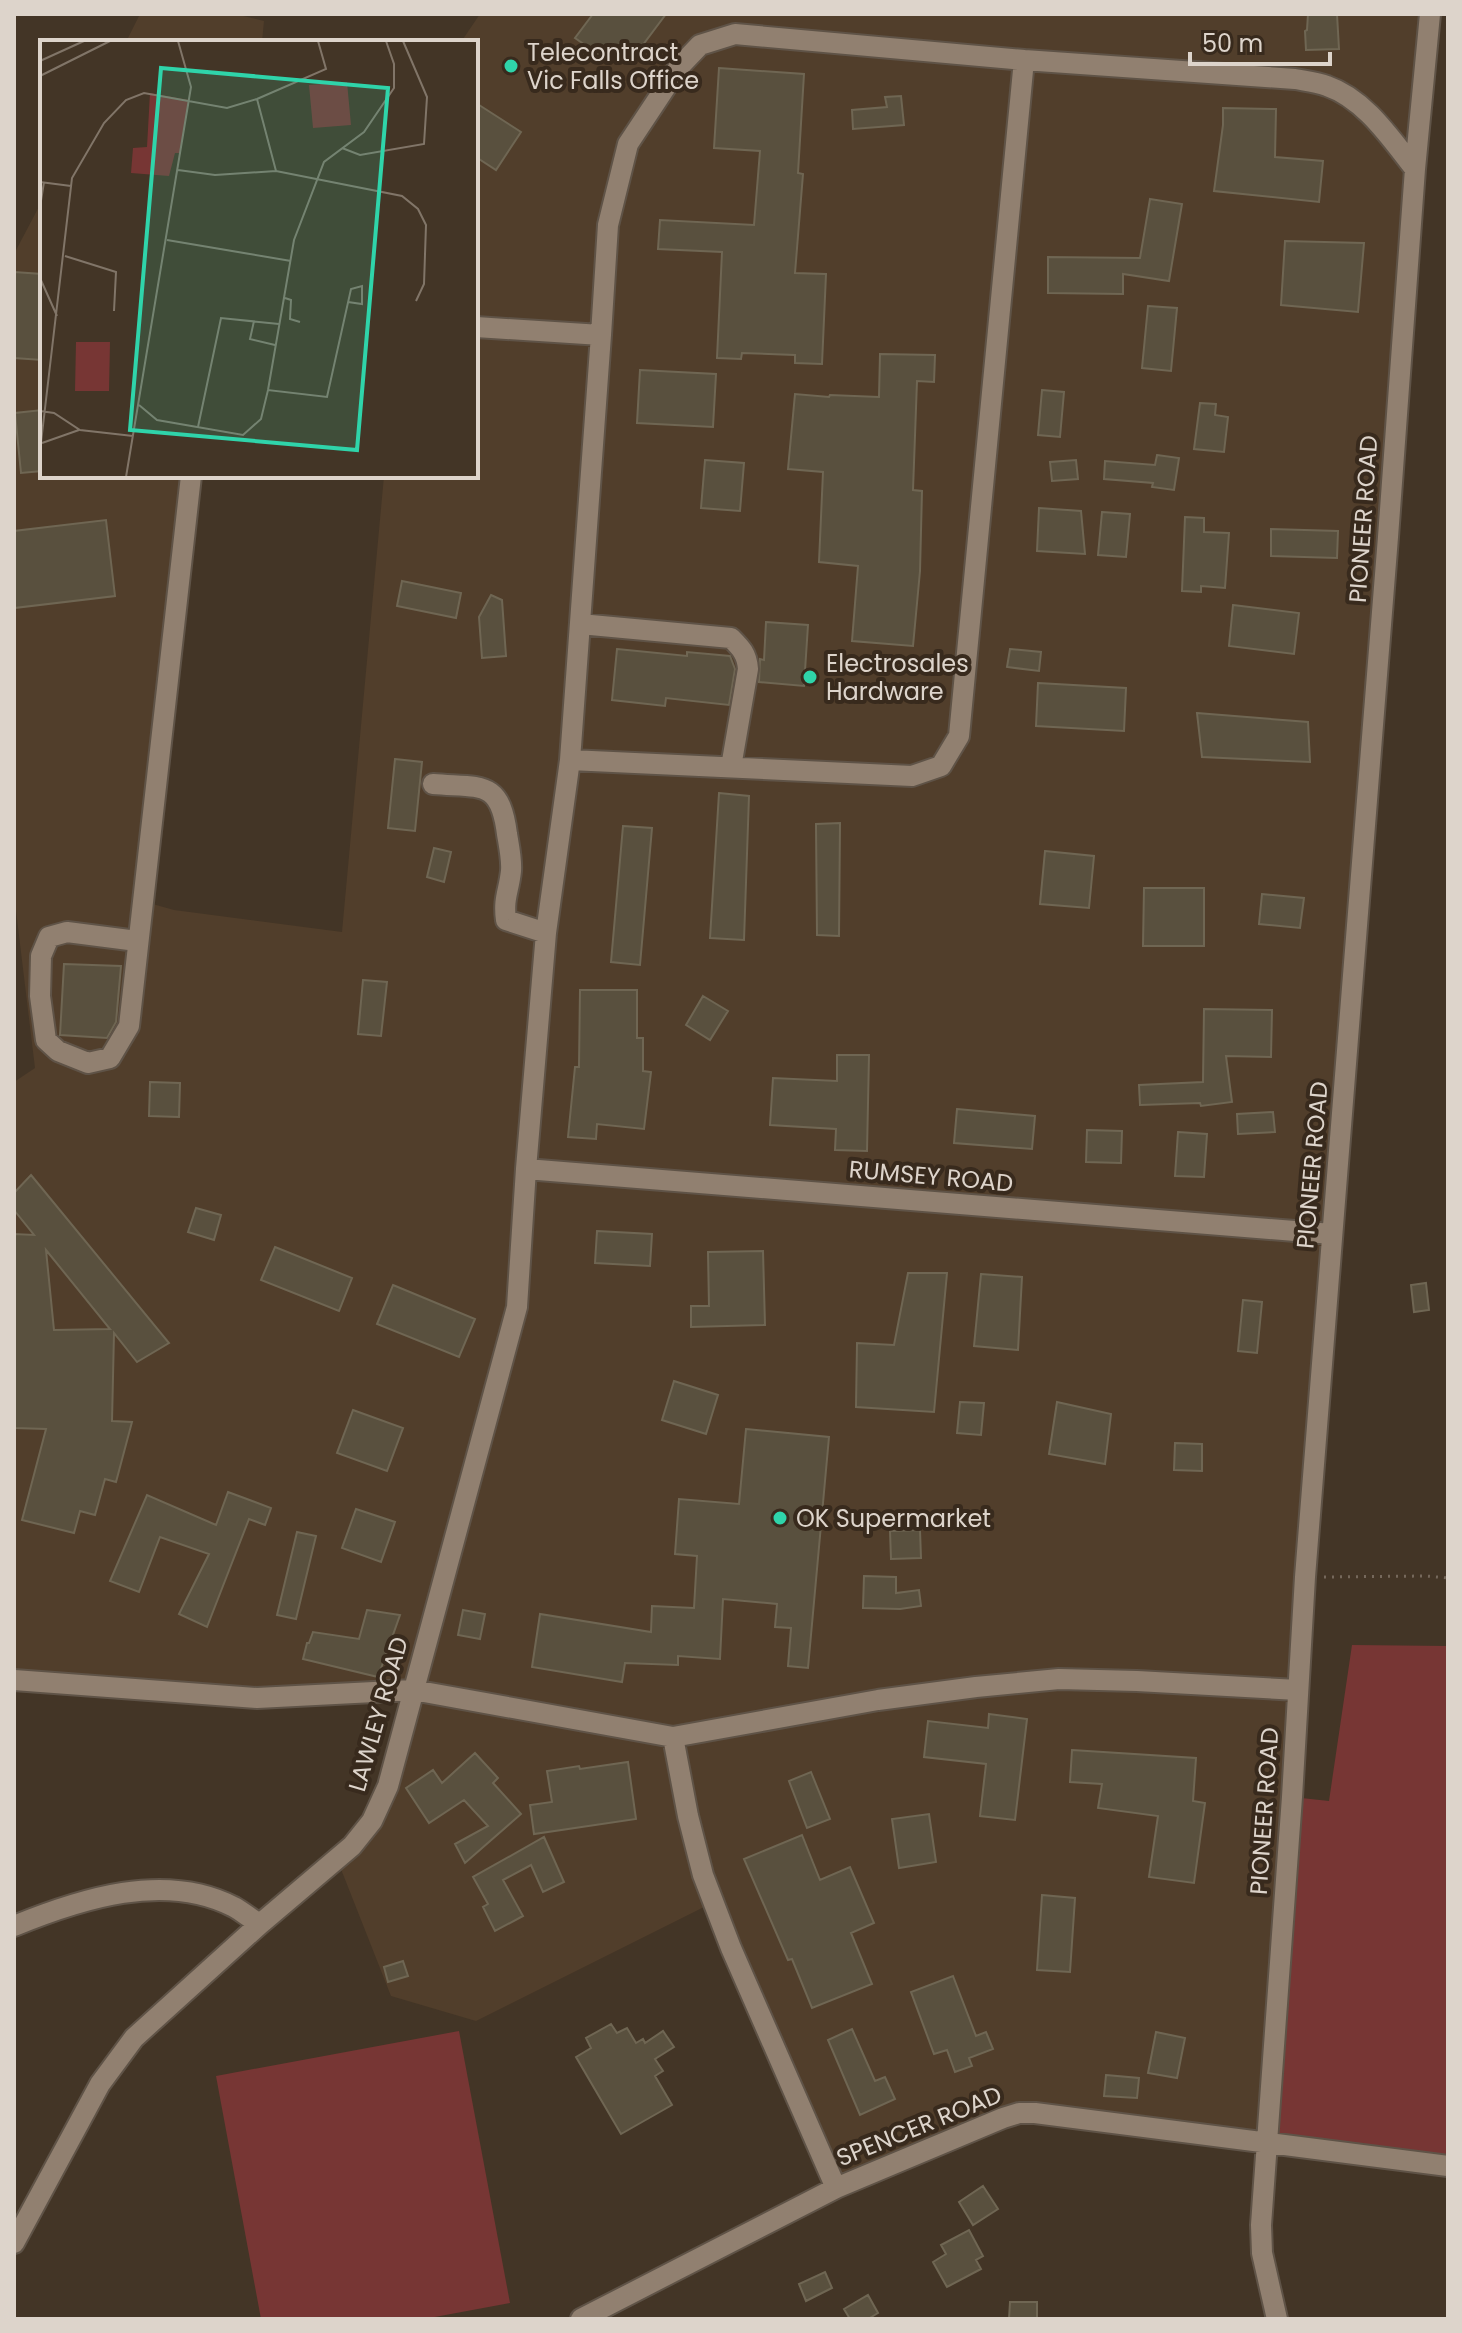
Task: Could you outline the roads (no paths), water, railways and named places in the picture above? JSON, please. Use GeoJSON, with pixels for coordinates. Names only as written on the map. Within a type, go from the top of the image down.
{"type":"FeatureCollection","features":[{"type":"Feature","properties":{"kind":"street","name":"PIONEER ROAD"},"geometry":{"type":"LineString","coordinates":[[1277,2319],[1262,2253],[1261,2225],[1305,1577],[1390,522],[1415,169],[1430,14]]}},
{"type":"Feature","properties":{"kind":"street","name":"LAWLEY ROAD"},"geometry":{"type":"LineString","coordinates":[[14,2243],[100,2084],[134,2038],[352,1846],[372,1821],[388,1786],[517,1307],[546,933],[570,760],[608,225],[628,144],[679,67],[700,45],[735,34],[1024,60],[1295,79],[1329,86],[1355,101],[1415,169]]}},
{"type":"Feature","properties":{"kind":"street"},"geometry":{"type":"LineString","coordinates":[[570,760],[912,776],[941,766],[959,736],[1024,60]]}},
{"type":"Feature","properties":{"kind":"street"},"geometry":{"type":"LineString","coordinates":[[478,327],[601,335]]}},
{"type":"Feature","properties":{"kind":"street"},"geometry":{"type":"LineString","coordinates":[[137,941],[67,932],[49,937],[41,956],[40,996],[46,1040],[58,1051],[88,1063],[110,1058],[129,1026],[191,478]]}},
{"type":"Feature","properties":{"kind":"street"},"geometry":{"type":"LineString","coordinates":[[580,624],[731,638],[742,648],[748,669],[731,767]]}},
{"type":"Feature","properties":{"kind":"street"},"geometry":{"type":"LineString","coordinates":[[433,784],[482,789],[500,800],[511,870],[504,903],[506,920],[546,933]]}},
{"type":"Feature","properties":{"kind":"street","name":"RUMSEY ROAD"},"geometry":{"type":"LineString","coordinates":[[526,1169],[1332,1234]]}},
{"type":"Feature","properties":{"kind":"street"},"geometry":{"type":"LineString","coordinates":[[14,1680],[257,1698],[413,1690],[673,1737],[878,1700],[1059,1679],[1298,1690]]}},
{"type":"Feature","properties":{"kind":"street"},"geometry":{"type":"LineString","coordinates":[[673,1737],[703,1875],[731,1948],[836,2188]]}},
{"type":"Feature","properties":{"kind":"street"},"geometry":{"type":"LineString","coordinates":[[14,1926],[92,1897],[143,1891],[185,1892],[215,1899],[235,1907],[260,1924]]}},
{"type":"Feature","properties":{"kind":"street","name":"SPENCER ROAD"},"geometry":{"type":"LineString","coordinates":[[581,2319],[836,2188],[1019,2113],[1448,2166]]}},
{"type":"Feature","properties":{"kind":"place","name":"Telecontract Vic Falls Office"},"geometry":{"type":"Point","coordinates":[511,66]}},
{"type":"Feature","properties":{"kind":"place","name":"Electrosales Hardware"},"geometry":{"type":"Point","coordinates":[810,677]}},
{"type":"Feature","properties":{"kind":"place","name":"OK Supermarket"},"geometry":{"type":"Point","coordinates":[780,1518]}}]}
